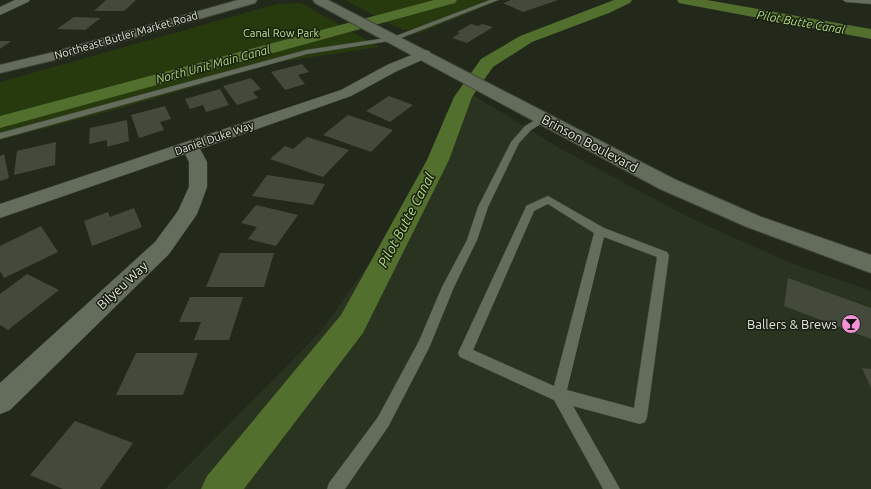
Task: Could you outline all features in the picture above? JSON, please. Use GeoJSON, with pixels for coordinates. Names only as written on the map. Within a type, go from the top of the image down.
{"type":"FeatureCollection","features":[{"type":"Feature","properties":{"kind":"street"},"geometry":{"type":"LineString","coordinates":[[3,10],[24,0]]}},
{"type":"Feature","properties":{"kind":"street","name":"Northeast Butler Market Road"},"geometry":{"type":"LineString","coordinates":[[0,69],[101,43],[251,0]]}},
{"type":"Feature","properties":{"kind":"street","name":"Brinson Boulevard"},"geometry":{"type":"LineString","coordinates":[[319,0],[674,187],[754,222],[871,264]]}},
{"type":"Feature","properties":{"kind":"street"},"geometry":{"type":"LineString","coordinates":[[3,10],[25,14]]}},
{"type":"Feature","properties":{"kind":"street","name":"Daniel Duke Way"},"geometry":{"type":"LineString","coordinates":[[0,211],[346,93],[392,68],[424,54]]}},
{"type":"Feature","properties":{"kind":"street","name":"Bilyeu Way"},"geometry":{"type":"LineString","coordinates":[[0,401],[162,248],[186,214],[198,187],[198,162],[190,147]]}},
{"type":"Feature","properties":{"kind":"lane"},"geometry":{"type":"LineString","coordinates":[[0,136],[306,52],[390,37],[495,0]]}},
{"type":"Feature","properties":{"kind":"lane"},"geometry":{"type":"LineString","coordinates":[[846,0],[871,2]]}},
{"type":"Feature","properties":{"kind":"lane"},"geometry":{"type":"LineString","coordinates":[[335,489],[383,422],[424,344],[448,287],[472,240],[483,207],[515,142],[528,128],[544,118]]}},
{"type":"Feature","properties":{"kind":"lane"},"geometry":{"type":"LineString","coordinates":[[548,199],[600,231],[663,255],[640,417],[559,395],[465,353],[530,209],[548,199]]}},
{"type":"Feature","properties":{"kind":"lane"},"geometry":{"type":"LineString","coordinates":[[600,231],[559,395],[612,489]]}},
{"type":"Feature","properties":{"kind":"shaded area"},"geometry":{"type":"Polygon","coordinates":[[[463,89],[561,149],[688,217],[788,262],[871,291],[871,489],[165,489],[320,332],[376,254],[434,149],[445,114],[463,89]]]}},
{"type":"Feature","properties":{"kind":"green space","name":"Canal Row Park"},"geometry":{"type":"Polygon","coordinates":[[[345,0],[501,0],[417,34],[394,26],[345,0]]]}},
{"type":"Feature","properties":{"kind":"green space","name":"Canal Row Park"},"geometry":{"type":"Polygon","coordinates":[[[301,3],[379,47],[279,62],[114,110],[0,140],[0,82],[277,4],[301,3]]]}},
{"type":"Feature","properties":{"kind":"building"},"geometry":{"type":"Polygon","coordinates":[[[106,0],[136,0],[124,11],[94,11],[106,0]]]}},
{"type":"Feature","properties":{"kind":"building"},"geometry":{"type":"Polygon","coordinates":[[[511,0],[558,0],[523,12],[503,3],[511,0]]]}},
{"type":"Feature","properties":{"kind":"building"},"geometry":{"type":"Polygon","coordinates":[[[74,17],[101,18],[85,30],[57,29],[74,17]]]}},
{"type":"Feature","properties":{"kind":"building"},"geometry":{"type":"Polygon","coordinates":[[[471,24],[478,26],[482,24],[493,27],[467,43],[452,38],[460,33],[457,32],[471,24]]]}},
{"type":"Feature","properties":{"kind":"building"},"geometry":{"type":"Polygon","coordinates":[[[0,41],[11,41],[0,49],[0,41]]]}},
{"type":"Feature","properties":{"kind":"building"},"geometry":{"type":"Polygon","coordinates":[[[302,64],[309,72],[298,75],[305,84],[285,90],[271,72],[302,64]]]}},
{"type":"Feature","properties":{"kind":"building"},"geometry":{"type":"Polygon","coordinates":[[[251,78],[261,89],[253,92],[258,98],[237,105],[223,86],[251,78]]]}},
{"type":"Feature","properties":{"kind":"building"},"geometry":{"type":"Polygon","coordinates":[[[220,89],[229,105],[206,112],[203,105],[190,109],[185,99],[220,89]]]}},
{"type":"Feature","properties":{"kind":"building"},"geometry":{"type":"Polygon","coordinates":[[[389,96],[413,105],[390,122],[366,111],[389,96]]]}},
{"type":"Feature","properties":{"kind":"building"},"geometry":{"type":"Polygon","coordinates":[[[165,106],[171,119],[160,122],[164,130],[139,138],[131,115],[165,106]]]}},
{"type":"Feature","properties":{"kind":"building"},"geometry":{"type":"Polygon","coordinates":[[[348,115],[393,130],[371,152],[323,135],[348,115]]]}},
{"type":"Feature","properties":{"kind":"building"},"geometry":{"type":"Polygon","coordinates":[[[127,120],[129,141],[107,147],[107,140],[89,144],[90,128],[127,120]]]}},
{"type":"Feature","properties":{"kind":"building"},"geometry":{"type":"Polygon","coordinates":[[[307,137],[349,150],[323,177],[270,159],[285,146],[293,149],[307,137]]]}},
{"type":"Feature","properties":{"kind":"building"},"geometry":{"type":"Polygon","coordinates":[[[56,142],[55,165],[14,175],[17,151],[56,142]]]}},
{"type":"Feature","properties":{"kind":"building"},"geometry":{"type":"Polygon","coordinates":[[[4,154],[9,178],[0,181],[0,156],[4,154]]]}},
{"type":"Feature","properties":{"kind":"building"},"geometry":{"type":"Polygon","coordinates":[[[267,175],[325,184],[313,205],[252,196],[267,175]]]}},
{"type":"Feature","properties":{"kind":"building"},"geometry":{"type":"Polygon","coordinates":[[[256,205],[298,215],[276,246],[248,239],[257,227],[241,223],[256,205]]]}},
{"type":"Feature","properties":{"kind":"building"},"geometry":{"type":"Polygon","coordinates":[[[134,208],[142,227],[92,246],[84,221],[108,212],[110,217],[134,208]]]}},
{"type":"Feature","properties":{"kind":"building"},"geometry":{"type":"Polygon","coordinates":[[[41,226],[58,252],[4,278],[0,271],[0,246],[41,226]]]}},
{"type":"Feature","properties":{"kind":"building"},"geometry":{"type":"Polygon","coordinates":[[[220,253],[274,253],[264,287],[206,287],[220,253]]]}},
{"type":"Feature","properties":{"kind":"building"},"geometry":{"type":"Polygon","coordinates":[[[27,274],[59,290],[8,330],[0,325],[0,294],[27,274]]]}},
{"type":"Feature","properties":{"kind":"building","name":"Ballers & Brews"},"geometry":{"type":"Polygon","coordinates":[[[788,278],[871,308],[871,339],[784,306],[788,278]]]}},
{"type":"Feature","properties":{"kind":"building"},"geometry":{"type":"Polygon","coordinates":[[[190,297],[243,297],[229,340],[194,340],[201,322],[179,322],[190,297]]]}},
{"type":"Feature","properties":{"kind":"building"},"geometry":{"type":"Polygon","coordinates":[[[136,353],[198,353],[183,395],[116,395],[136,353]]]}},
{"type":"Feature","properties":{"kind":"building"},"geometry":{"type":"Polygon","coordinates":[[[862,368],[871,369],[871,388],[862,368]]]}},
{"type":"Feature","properties":{"kind":"building"},"geometry":{"type":"Polygon","coordinates":[[[75,421],[133,443],[100,489],[63,489],[30,475],[75,421]]]}},
{"type":"Feature","properties":{"kind":"waterway","name":"North Unit Main Canal"},"geometry":{"type":"LineString","coordinates":[[0,122],[450,0]]}},
{"type":"Feature","properties":{"kind":"waterway","name":"Pilot Butte Canal"},"geometry":{"type":"LineString","coordinates":[[220,489],[352,324],[438,160],[463,97],[487,63],[526,39],[604,10],[625,0]]}},
{"type":"Feature","properties":{"kind":"waterway","name":"Pilot Butte Canal"},"geometry":{"type":"LineString","coordinates":[[684,0],[871,34]]}},
{"type":"Feature","properties":{"kind":"place","name":"Ballers & Brews"},"geometry":{"type":"Point","coordinates":[851,324]}}]}
